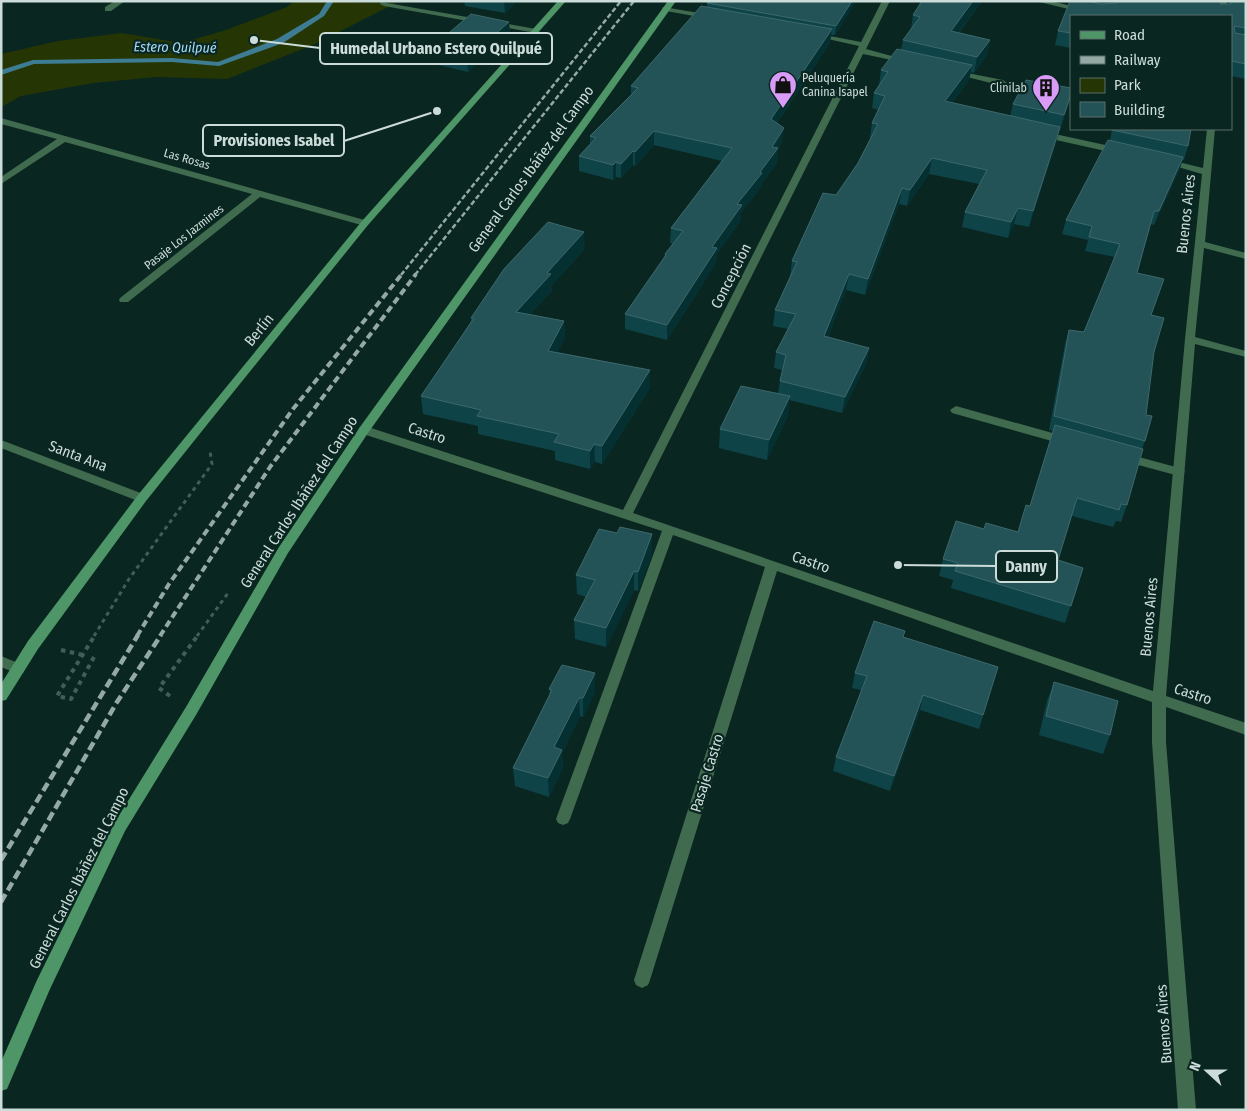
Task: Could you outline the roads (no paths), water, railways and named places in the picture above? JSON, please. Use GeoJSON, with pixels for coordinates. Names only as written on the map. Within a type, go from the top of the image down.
{"type":"FeatureCollection","features":[{"type":"Feature","properties":{"kind":"street"},"geometry":{"type":"LineString","coordinates":[[108,9],[121,1]]}},
{"type":"Feature","properties":{"kind":"street","name":"Berlín"},"geometry":{"type":"LineString","coordinates":[[1,696],[33,645],[142,498],[206,418],[365,223],[562,1]]}},
{"type":"Feature","properties":{"kind":"street","name":"Concepción"},"geometry":{"type":"LineString","coordinates":[[626,515],[864,48],[886,1]]}},
{"type":"Feature","properties":{"kind":"street"},"geometry":{"type":"LineString","coordinates":[[1039,1],[1103,15]]}},
{"type":"Feature","properties":{"kind":"street"},"geometry":{"type":"LineString","coordinates":[[1221,15],[1223,1]]}},
{"type":"Feature","properties":{"kind":"street"},"geometry":{"type":"LineString","coordinates":[[384,4],[536,31]]}},
{"type":"Feature","properties":{"kind":"street"},"geometry":{"type":"LineString","coordinates":[[669,5],[723,19]]}},
{"type":"Feature","properties":{"kind":"street","name":"General Carlos Ibáñez del Campo"},"geometry":{"type":"LineString","coordinates":[[1,1083],[43,985],[120,827],[191,711],[283,550],[364,430],[669,5]]}},
{"type":"Feature","properties":{"kind":"street"},"geometry":{"type":"LineString","coordinates":[[808,34],[912,62]]}},
{"type":"Feature","properties":{"kind":"street"},"geometry":{"type":"LineString","coordinates":[[948,71],[1003,83]]}},
{"type":"Feature","properties":{"kind":"street","name":"Las Rosas"},"geometry":{"type":"LineString","coordinates":[[1,120],[365,223]]}},
{"type":"Feature","properties":{"kind":"street","name":"Buenos Aires"},"geometry":{"type":"LineString","coordinates":[[1186,1110],[1159,742],[1159,700],[1190,339],[1211,130]]}},
{"type":"Feature","properties":{"kind":"street"},"geometry":{"type":"LineString","coordinates":[[1030,131],[1125,153]]}},
{"type":"Feature","properties":{"kind":"street"},"geometry":{"type":"LineString","coordinates":[[1,181],[65,138]]}},
{"type":"Feature","properties":{"kind":"street"},"geometry":{"type":"LineString","coordinates":[[1153,159],[1207,172]]}},
{"type":"Feature","properties":{"kind":"street","name":"Pasaje Los Jazmines"},"geometry":{"type":"LineString","coordinates":[[124,300],[259,193]]}},
{"type":"Feature","properties":{"kind":"street"},"geometry":{"type":"LineString","coordinates":[[1200,244],[1246,256]]}},
{"type":"Feature","properties":{"kind":"street"},"geometry":{"type":"LineString","coordinates":[[1190,339],[1246,354]]}},
{"type":"Feature","properties":{"kind":"street"},"geometry":{"type":"LineString","coordinates":[[956,410],[1076,444]]}},
{"type":"Feature","properties":{"kind":"street","name":"Castro"},"geometry":{"type":"LineString","coordinates":[[364,430],[669,529],[1246,729]]}},
{"type":"Feature","properties":{"kind":"street","name":"Santa Ana"},"geometry":{"type":"LineString","coordinates":[[1,444],[142,498]]}},
{"type":"Feature","properties":{"kind":"street"},"geometry":{"type":"LineString","coordinates":[[1113,454],[1179,472]]}},
{"type":"Feature","properties":{"kind":"street"},"geometry":{"type":"LineString","coordinates":[[563,819],[669,529]]}},
{"type":"Feature","properties":{"kind":"street","name":"Pasaje Castro"},"geometry":{"type":"LineString","coordinates":[[642,980],[772,566]]}},
{"type":"Feature","properties":{"kind":"street"},"geometry":{"type":"LineString","coordinates":[[1,661],[18,668]]}},
{"type":"Feature","properties":{"kind":"waterway","name":"Estero Quilpué"},"geometry":{"type":"LineString","coordinates":[[1,73],[33,62],[172,60],[219,64],[280,41],[322,15],[331,1]]}},
{"type":"Feature","properties":{"kind":"railway"},"geometry":{"type":"LineString","coordinates":[[401,275],[621,1]]}},
{"type":"Feature","properties":{"kind":"railway"},"geometry":{"type":"LineString","coordinates":[[415,275],[634,1]]}},
{"type":"Feature","properties":{"kind":"railway"},"geometry":{"type":"LineString","coordinates":[[137,636],[169,584],[293,409],[402,274]]}},
{"type":"Feature","properties":{"kind":"railway"},"geometry":{"type":"LineString","coordinates":[[160,636],[270,467],[416,274]]}},
{"type":"Feature","properties":{"kind":"railway"},"geometry":{"type":"LineString","coordinates":[[1,860],[138,635]]}},
{"type":"Feature","properties":{"kind":"railway"},"geometry":{"type":"LineString","coordinates":[[1,902],[117,702],[161,635]]}},
{"type":"Feature","properties":{"kind":"place","name":"Humedal Urbano Estero Quilpué"},"geometry":{"type":"Point","coordinates":[254,40]}},
{"type":"Feature","properties":{"kind":"place","name":"Peluquería Canina Isapel"},"geometry":{"type":"Point","coordinates":[783,109]}},
{"type":"Feature","properties":{"kind":"place","name":"Provisiones Isabel"},"geometry":{"type":"Point","coordinates":[437,111]}},
{"type":"Feature","properties":{"kind":"place","name":"Clinilab"},"geometry":{"type":"Point","coordinates":[1046,112]}},
{"type":"Feature","properties":{"kind":"place","name":"Danny"},"geometry":{"type":"Point","coordinates":[898,565]}}]}
